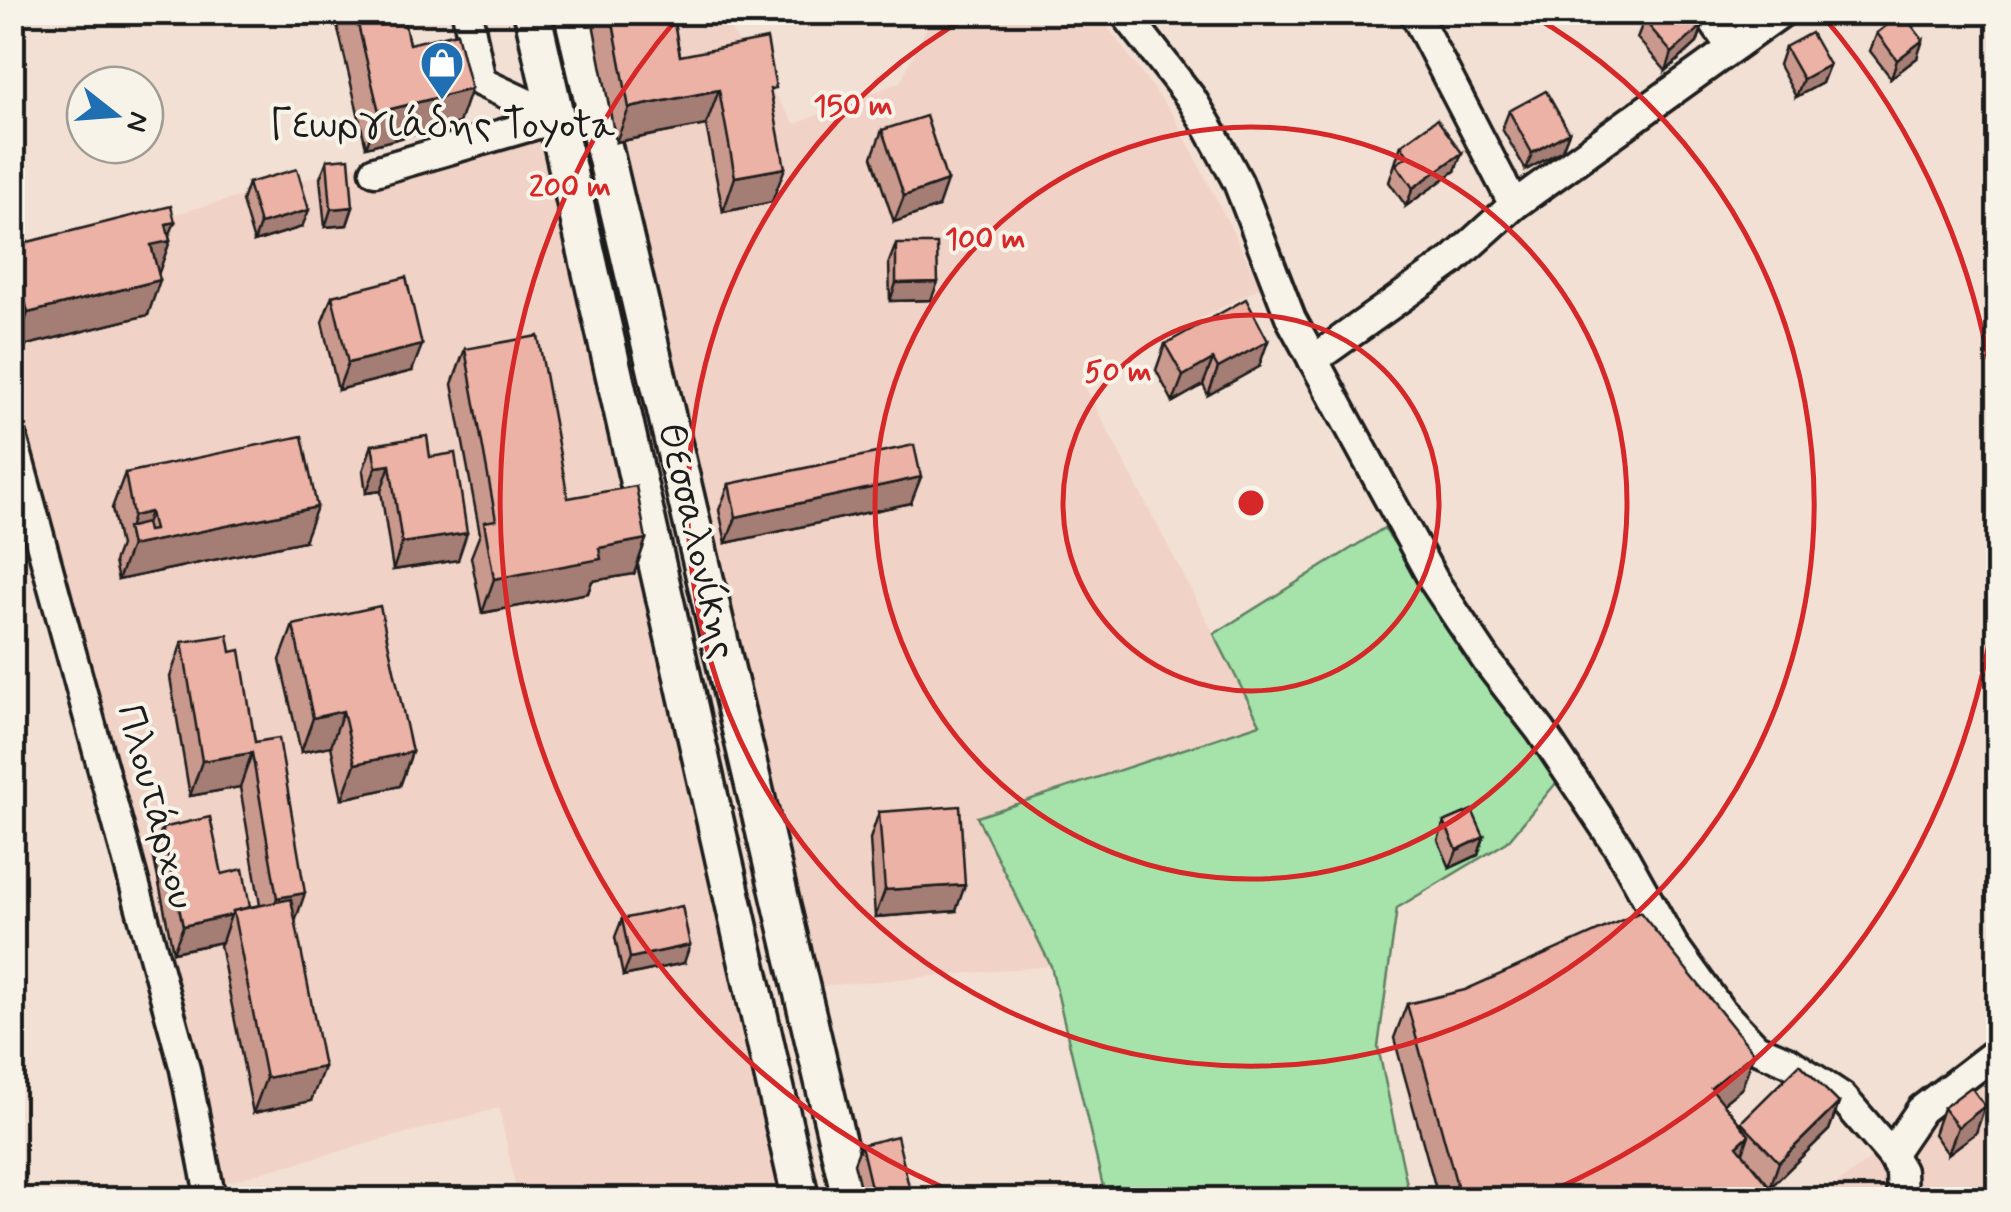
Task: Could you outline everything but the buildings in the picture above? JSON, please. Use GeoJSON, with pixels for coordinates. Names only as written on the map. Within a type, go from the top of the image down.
{"type":"FeatureCollection","features":[{"type":"Feature","properties":{"kind":"main road","name":"Θεσσαλονίκης"},"geometry":{"type":"LineString","coordinates":[[532,12],[801,1200]]}},
{"type":"Feature","properties":{"kind":"main road","name":"Θεσσαλονίκης"},"geometry":{"type":"LineString","coordinates":[[572,12],[850,1200]]}},
{"type":"Feature","properties":{"kind":"street"},"geometry":{"type":"LineString","coordinates":[[467,12],[481,82],[558,118]]}},
{"type":"Feature","properties":{"kind":"street"},"geometry":{"type":"LineString","coordinates":[[1124,12],[1191,98],[1210,130],[1238,182],[1291,319],[1436,584],[1619,848],[1673,945],[1710,998],[1756,1048],[1790,1062],[1842,1097],[1901,1171],[1902,1200]]}},
{"type":"Feature","properties":{"kind":"street"},"geometry":{"type":"LineString","coordinates":[[1414,12],[1514,205]]}},
{"type":"Feature","properties":{"kind":"street"},"geometry":{"type":"LineString","coordinates":[[1707,12],[1731,46]]}},
{"type":"Feature","properties":{"kind":"street"},"geometry":{"type":"LineString","coordinates":[[1313,360],[1453,260],[1514,205],[1782,12]]}},
{"type":"Feature","properties":{"kind":"street"},"geometry":{"type":"LineString","coordinates":[[375,171],[558,118]]}},
{"type":"Feature","properties":{"kind":"street","name":"Πλουτάρχου"},"geometry":{"type":"LineString","coordinates":[[12,437],[185,1068],[211,1200]]}},
{"type":"Feature","properties":{"kind":"street"},"geometry":{"type":"LineString","coordinates":[[1891,1154],[1921,1110],[1998,1051]]}},
{"type":"Feature","properties":{"kind":"shaded area"},"geometry":{"type":"Polygon","coordinates":[[[583,13],[719,13],[795,124],[900,82],[934,13],[1097,13],[1174,116],[1261,287],[1082,381],[1261,724],[978,817],[1051,966],[810,987],[583,13]]]}},
{"type":"Feature","properties":{"kind":"shaded area"},"geometry":{"type":"Polygon","coordinates":[[[535,117],[784,1199],[518,1199],[499,1108],[219,1184],[173,1075],[13,505],[12,258],[535,117]]]}},
{"type":"Feature","properties":{"kind":"shaded area"},"geometry":{"type":"Polygon","coordinates":[[[1998,1062],[1998,1199],[1817,1199],[1998,1062]]]}},
{"type":"Feature","properties":{"kind":"green space"},"geometry":{"type":"Polygon","coordinates":[[[1384,528],[1557,782],[1507,842],[1397,908],[1378,1047],[1410,1199],[1106,1199],[1051,966],[977,817],[1260,724],[1214,634],[1384,528]]]}},
{"type":"Feature","properties":{"kind":"place","name":"Γεωργιάδης Toyota"},"geometry":{"type":"Point","coordinates":[442,101]}}]}
